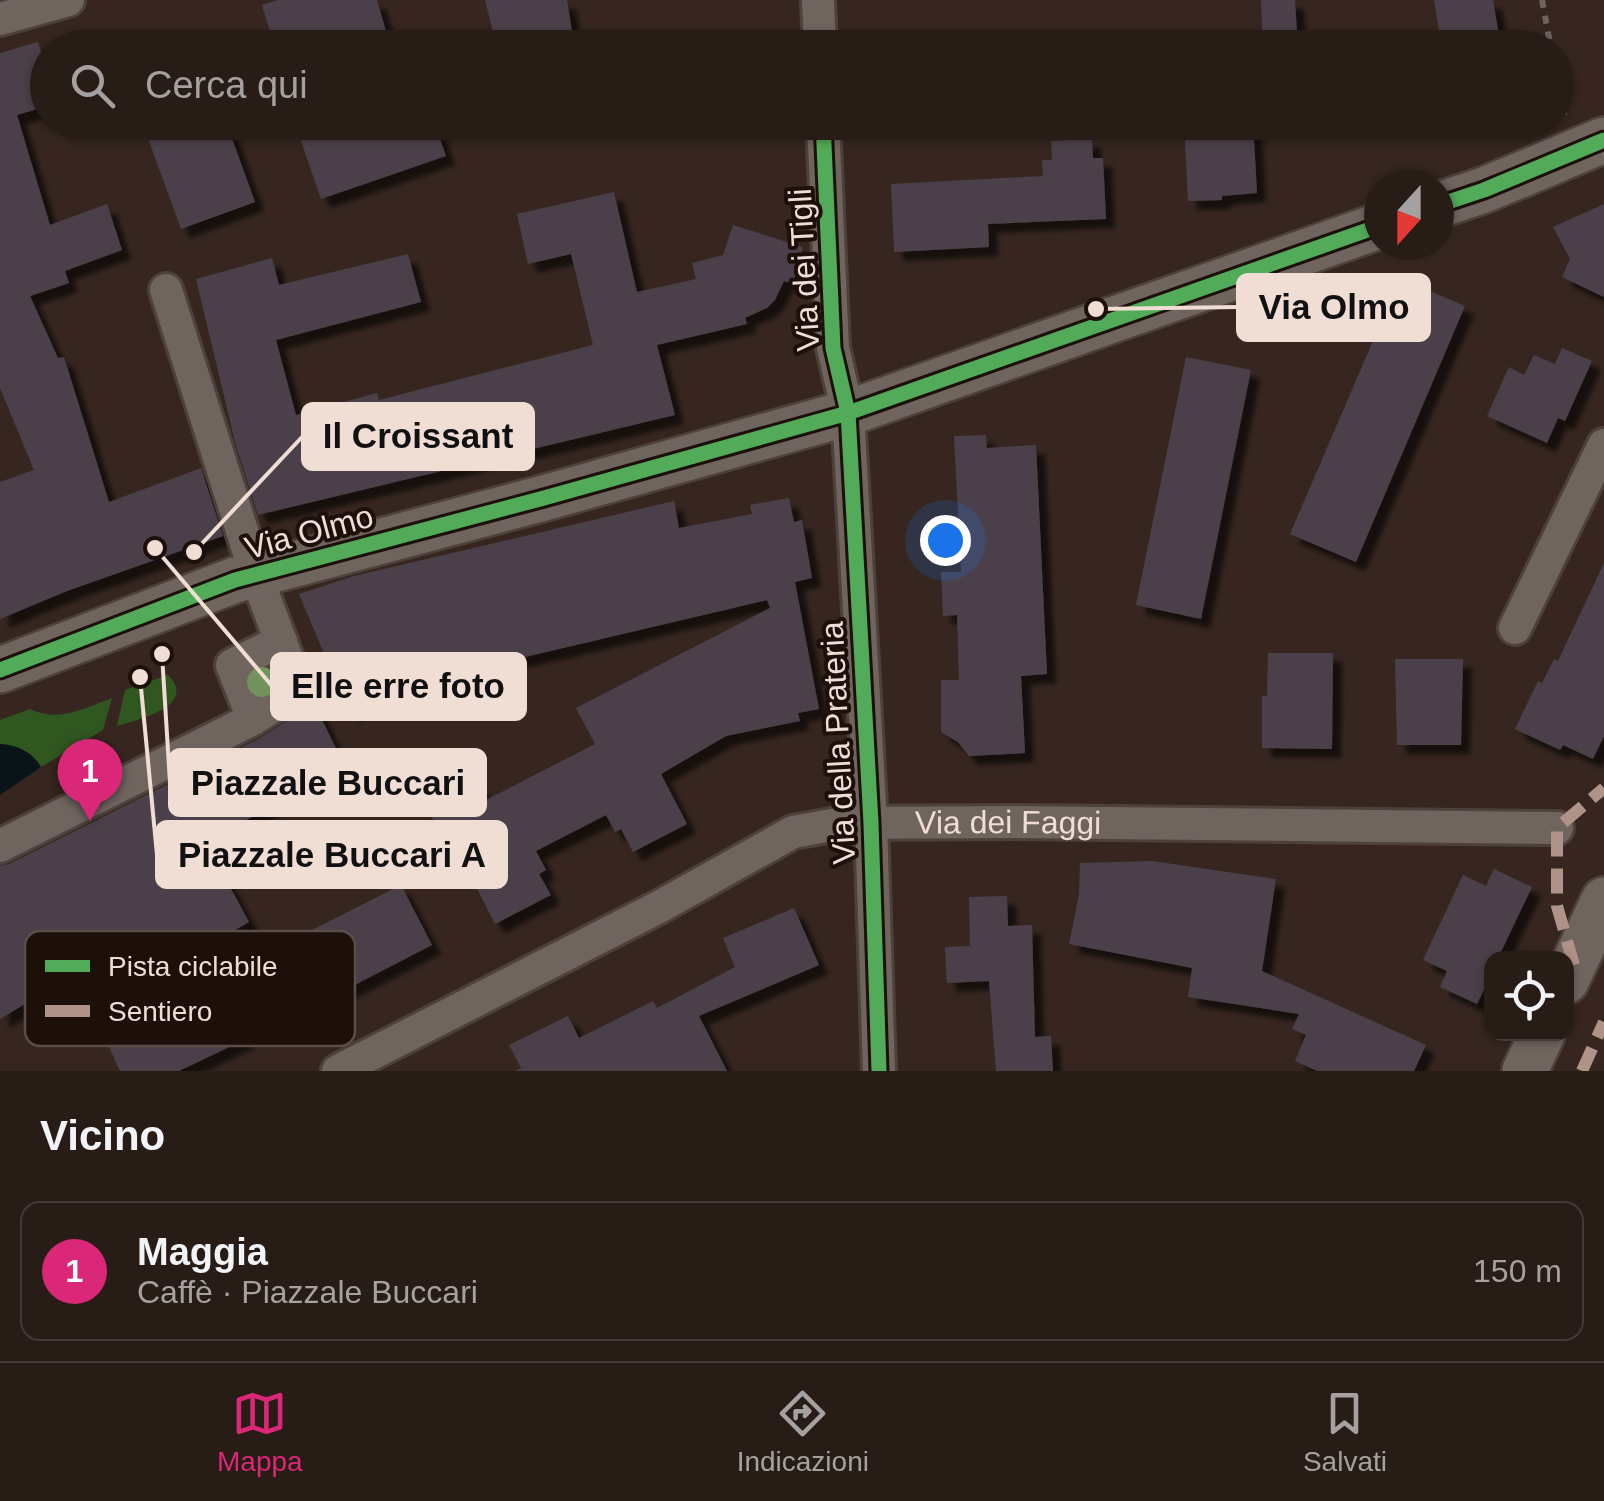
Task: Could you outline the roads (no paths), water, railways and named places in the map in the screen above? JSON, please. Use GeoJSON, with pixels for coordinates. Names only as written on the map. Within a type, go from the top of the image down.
{"type":"FeatureCollection","features":[{"type":"Feature","properties":{"kind":"street"},"geometry":{"type":"LineString","coordinates":[[0,20],[68,0]]}},
{"type":"Feature","properties":{"kind":"street"},"geometry":{"type":"LineString","coordinates":[[818,0],[819,30]]}},
{"type":"Feature","properties":{"kind":"street","name":"Via dei Tigli"},"geometry":{"type":"LineString","coordinates":[[824,140],[833,348],[848,412]]}},
{"type":"Feature","properties":{"kind":"street"},"geometry":{"type":"LineString","coordinates":[[1454,200],[1604,140]]}},
{"type":"Feature","properties":{"kind":"street","name":"Via Olmo"},"geometry":{"type":"LineString","coordinates":[[0,670],[216,587],[848,412],[1364,231]]}},
{"type":"Feature","properties":{"kind":"street"},"geometry":{"type":"LineString","coordinates":[[0,846],[253,718],[299,690],[256,575],[166,290]]}},
{"type":"Feature","properties":{"kind":"street","name":"Via della Prateria"},"geometry":{"type":"LineString","coordinates":[[848,412],[872,823],[879,1071]]}},
{"type":"Feature","properties":{"kind":"street"},"geometry":{"type":"LineString","coordinates":[[1515,628],[1604,445]]}},
{"type":"Feature","properties":{"kind":"street"},"geometry":{"type":"LineString","coordinates":[[253,718],[232,665],[281,640]]}},
{"type":"Feature","properties":{"kind":"street","name":"Via dei Faggi"},"geometry":{"type":"LineString","coordinates":[[338,1071],[659,907],[793,832],[843,823],[1014,822],[1558,828]]}},
{"type":"Feature","properties":{"kind":"street"},"geometry":{"type":"LineString","coordinates":[[1574,964],[1604,900]]}},
{"type":"Feature","properties":{"kind":"street"},"geometry":{"type":"LineString","coordinates":[[1525,1071],[1539,1041]]}},
{"type":"Feature","properties":{"kind":"place","name":"Via Olmo"},"geometry":{"type":"Point","coordinates":[1096,309]}},
{"type":"Feature","properties":{"kind":"place","name":"Elle erre foto"},"geometry":{"type":"Point","coordinates":[155,548]}},
{"type":"Feature","properties":{"kind":"place","name":"Il Croissant"},"geometry":{"type":"Point","coordinates":[194,552]}},
{"type":"Feature","properties":{"kind":"place","name":"Piazzale Buccari"},"geometry":{"type":"Point","coordinates":[162,654]}},
{"type":"Feature","properties":{"kind":"place","name":"Piazzale Buccari A"},"geometry":{"type":"Point","coordinates":[140,677]}},
{"type":"Feature","properties":{"kind":"place","name":"Maggia"},"geometry":{"type":"Point","coordinates":[90,821]}}]}
